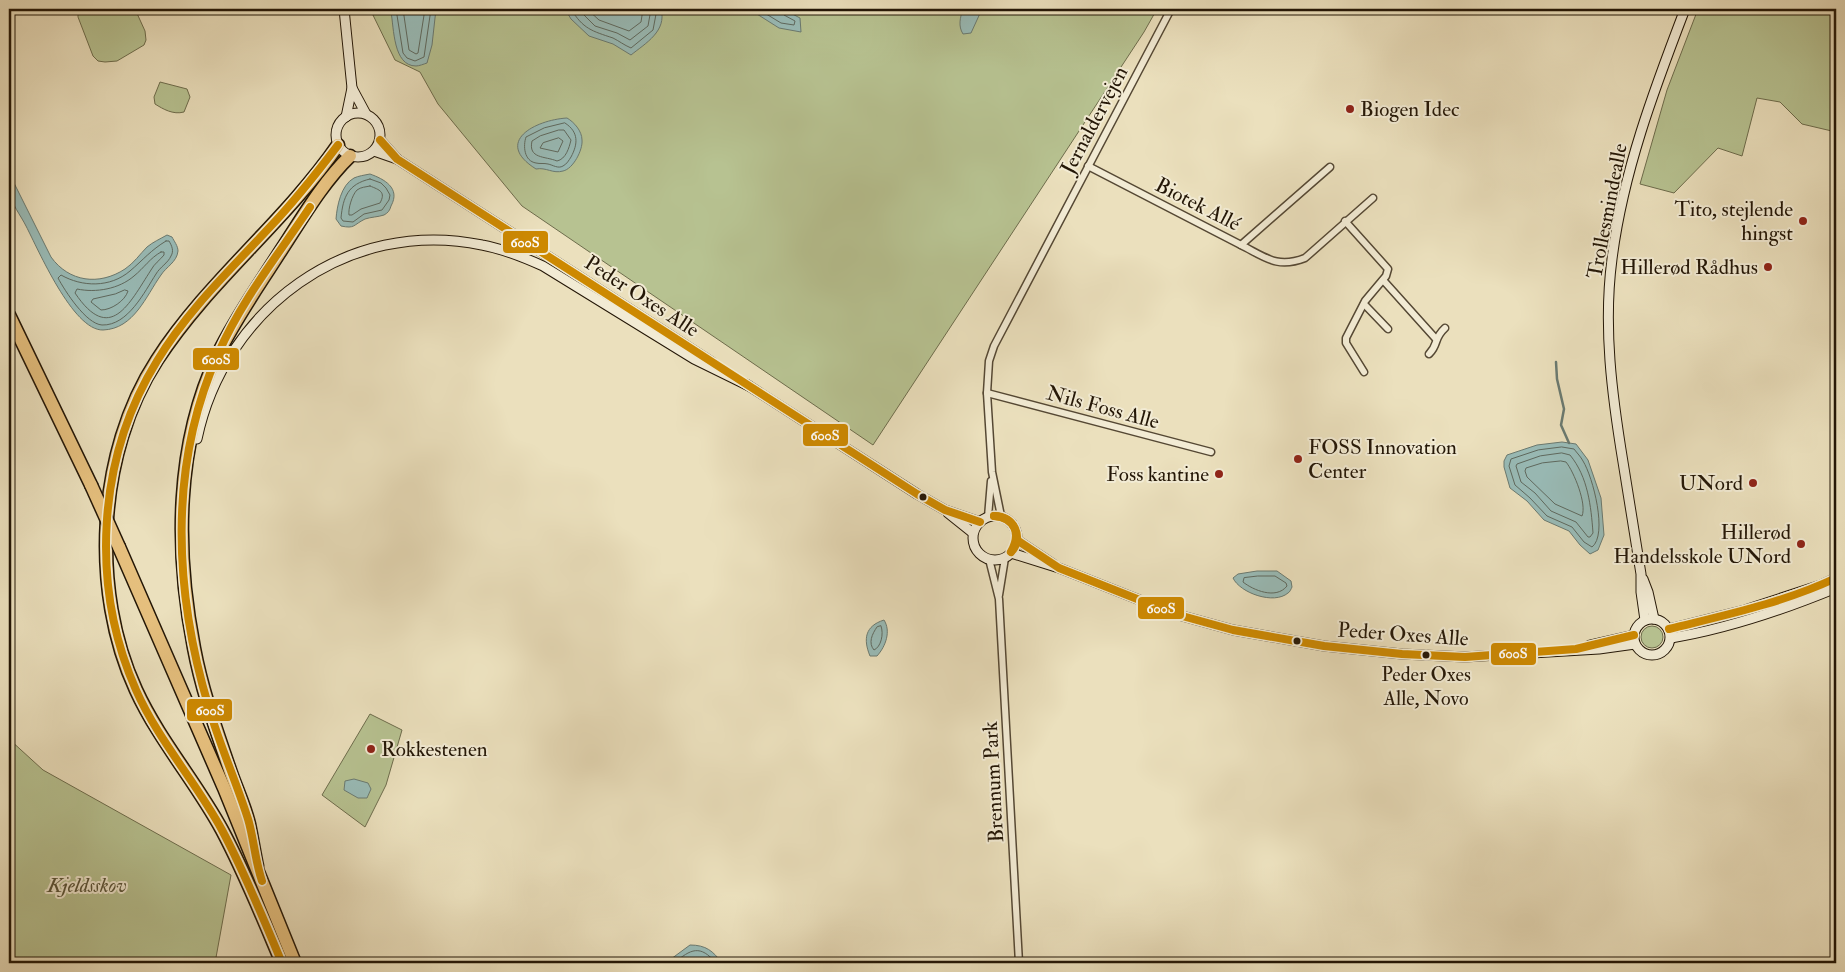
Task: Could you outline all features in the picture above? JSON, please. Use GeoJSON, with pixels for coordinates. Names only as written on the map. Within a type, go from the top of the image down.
{"type":"FeatureCollection","features":[{"type":"Feature","properties":{"kind":"highway"},"geometry":{"type":"LineString","coordinates":[[282,963],[252,892],[221,828],[152,721],[135,689],[124,661],[112,619],[107,581],[106,518],[120,445],[143,386],[155,363],[191,314],[319,172],[338,145]]}},
{"type":"Feature","properties":{"kind":"highway"},"geometry":{"type":"LineString","coordinates":[[256,866],[249,823],[204,694],[187,609],[183,568],[182,513],[184,478],[192,431],[204,390],[218,354],[239,316],[336,170],[350,156]]}},
{"type":"Feature","properties":{"kind":"highway"},"geometry":{"type":"LineString","coordinates":[[9,316],[119,547],[187,702],[295,963]]}},
{"type":"Feature","properties":{"kind":"street"},"geometry":{"type":"LineString","coordinates":[[344,9],[352,88],[346,117]]}},
{"type":"Feature","properties":{"kind":"street","name":"Jernaldervejen"},"geometry":{"type":"LineString","coordinates":[[1001,516],[992,472],[986,393],[989,361],[994,346],[1171,9]]}},
{"type":"Feature","properties":{"kind":"street","name":"Trollesmindealle"},"geometry":{"type":"LineString","coordinates":[[1649,619],[1641,592],[1641,574],[1611,376],[1609,309],[1612,259],[1624,196],[1639,134],[1685,9]]}},
{"type":"Feature","properties":{"kind":"street"},"geometry":{"type":"LineString","coordinates":[[352,88],[366,114]]}},
{"type":"Feature","properties":{"kind":"street"},"geometry":{"type":"LineString","coordinates":[[359,113],[366,114],[371,116],[378,124],[380,140],[374,151],[362,157],[350,156],[338,145],[337,129],[340,122],[346,117],[359,113]]}},
{"type":"Feature","properties":{"kind":"street","name":"Peder Oxes Alle"},"geometry":{"type":"LineString","coordinates":[[380,140],[398,159],[944,510],[973,533]]}},
{"type":"Feature","properties":{"kind":"street","name":"Peder Oxes Alle"},"geometry":{"type":"LineString","coordinates":[[374,151],[398,159]]}},
{"type":"Feature","properties":{"kind":"street","name":"Biotek Allé"},"geometry":{"type":"LineString","coordinates":[[1088,166],[1241,245],[1330,167]]}},
{"type":"Feature","properties":{"kind":"street"},"geometry":{"type":"LineString","coordinates":[[1241,245],[1276,262],[1285,264],[1306,258],[1345,221],[1373,198]]}},
{"type":"Feature","properties":{"kind":"street"},"geometry":{"type":"LineString","coordinates":[[1345,221],[1388,267],[1388,272],[1371,293],[1346,338],[1346,344],[1364,372]]}},
{"type":"Feature","properties":{"kind":"street"},"geometry":{"type":"LineString","coordinates":[[187,609],[189,481],[201,420],[211,391],[225,363],[262,313],[298,283],[318,270],[339,260],[383,246],[417,241],[460,241],[503,250],[543,266],[694,359],[749,386]]}},
{"type":"Feature","properties":{"kind":"street"},"geometry":{"type":"LineString","coordinates":[[1383,280],[1436,339]]}},
{"type":"Feature","properties":{"kind":"street"},"geometry":{"type":"LineString","coordinates":[[1364,304],[1388,329]]}},
{"type":"Feature","properties":{"kind":"street"},"geometry":{"type":"LineString","coordinates":[[1429,354],[1435,347],[1438,335],[1445,328]]}},
{"type":"Feature","properties":{"kind":"street","name":"Nils Foss Alle"},"geometry":{"type":"LineString","coordinates":[[986,393],[1211,452]]}},
{"type":"Feature","properties":{"kind":"street","name":"Jernaldervejen"},"geometry":{"type":"LineString","coordinates":[[988,517],[992,472]]}},
{"type":"Feature","properties":{"kind":"street","name":"Peder Oxes Alle"},"geometry":{"type":"LineString","coordinates":[[944,510],[980,522]]}},
{"type":"Feature","properties":{"kind":"street"},"geometry":{"type":"LineString","coordinates":[[1001,516],[1013,525],[1017,540],[1008,555],[994,560],[989,559],[976,549],[973,533],[980,522],[988,517],[1001,516]]}},
{"type":"Feature","properties":{"kind":"street","name":"Peder Oxes Alle"},"geometry":{"type":"LineString","coordinates":[[1017,540],[1059,568]]}},
{"type":"Feature","properties":{"kind":"street","name":"Peder Oxes Alle"},"geometry":{"type":"LineString","coordinates":[[1008,555],[1059,568],[1175,614],[1233,630],[1293,641],[1402,654],[1465,656],[1576,649],[1634,639]]}},
{"type":"Feature","properties":{"kind":"street","name":"Brennum Park"},"geometry":{"type":"LineString","coordinates":[[999,599],[1008,555]]}},
{"type":"Feature","properties":{"kind":"street","name":"Brennum Park"},"geometry":{"type":"LineString","coordinates":[[989,559],[999,599],[1019,963]]}},
{"type":"Feature","properties":{"kind":"street"},"geometry":{"type":"LineString","coordinates":[[1670,633],[1821,585],[1836,578]]}},
{"type":"Feature","properties":{"kind":"street"},"geometry":{"type":"LineString","coordinates":[[1670,633],[1689,635],[1746,620],[1836,588]]}},
{"type":"Feature","properties":{"kind":"street"},"geometry":{"type":"LineString","coordinates":[[1649,619],[1665,624],[1670,633],[1667,648],[1658,655],[1647,655],[1638,649],[1634,639],[1636,628],[1649,619]]}},
{"type":"Feature","properties":{"kind":"green space"},"geometry":{"type":"Polygon","coordinates":[[[78,9],[135,9],[145,31],[146,40],[144,45],[117,61],[98,61],[93,56],[78,17],[78,9]]]}},
{"type":"Feature","properties":{"kind":"green space"},"geometry":{"type":"Polygon","coordinates":[[[370,9],[1157,9],[1144,32],[873,445],[522,206],[438,104],[420,72],[395,60],[370,9]]]}},
{"type":"Feature","properties":{"kind":"green space"},"geometry":{"type":"Polygon","coordinates":[[[1698,9],[1836,9],[1836,132],[1802,124],[1780,102],[1757,98],[1742,156],[1718,148],[1674,193],[1640,184],[1667,90],[1698,9]]]}},
{"type":"Feature","properties":{"kind":"green space"},"geometry":{"type":"Polygon","coordinates":[[[160,82],[187,89],[190,97],[184,112],[172,112],[155,104],[154,97],[160,82]]]}},
{"type":"Feature","properties":{"kind":"green space"},"geometry":{"type":"Polygon","coordinates":[[[1652,626],[1660,629],[1663,637],[1660,645],[1652,648],[1644,645],[1641,637],[1644,629],[1652,626]]]}},
{"type":"Feature","properties":{"kind":"green space"},"geometry":{"type":"Polygon","coordinates":[[[370,714],[402,730],[386,785],[365,827],[322,795],[370,714]]]}},
{"type":"Feature","properties":{"kind":"green space","name":"Kjeldsskov"},"geometry":{"type":"Polygon","coordinates":[[[9,739],[43,770],[231,875],[215,963],[9,963],[9,739]]]}},
{"type":"Feature","properties":{"kind":"water"},"geometry":{"type":"Polygon","coordinates":[[[392,9],[436,9],[432,45],[427,63],[416,66],[408,64],[403,60],[394,36],[392,9]]]}},
{"type":"Feature","properties":{"kind":"water"},"geometry":{"type":"Polygon","coordinates":[[[565,9],[661,9],[662,17],[661,24],[654,36],[631,55],[613,44],[589,36],[571,19],[565,9]]]}},
{"type":"Feature","properties":{"kind":"water"},"geometry":{"type":"Polygon","coordinates":[[[749,9],[783,9],[800,18],[801,32],[779,28],[749,9]]]}},
{"type":"Feature","properties":{"kind":"water"},"geometry":{"type":"Polygon","coordinates":[[[963,9],[982,9],[971,33],[963,34],[960,28],[963,9]]]}},
{"type":"Feature","properties":{"kind":"water"},"geometry":{"type":"Polygon","coordinates":[[[567,118],[581,133],[582,144],[574,163],[567,170],[559,172],[536,169],[524,159],[518,150],[518,142],[523,134],[532,128],[543,123],[567,118]]]}},
{"type":"Feature","properties":{"kind":"water"},"geometry":{"type":"Polygon","coordinates":[[[9,173],[51,257],[66,272],[75,276],[95,279],[115,274],[128,267],[147,247],[167,235],[172,237],[178,249],[176,258],[163,272],[131,318],[114,328],[103,330],[92,327],[69,304],[14,205],[8,190],[9,173]]]}},
{"type":"Feature","properties":{"kind":"water"},"geometry":{"type":"Polygon","coordinates":[[[370,174],[390,185],[394,194],[394,200],[389,210],[384,215],[365,219],[352,227],[341,226],[336,219],[343,191],[354,178],[370,174]]]}},
{"type":"Feature","properties":{"kind":"water"},"geometry":{"type":"Polygon","coordinates":[[[1562,442],[1576,444],[1588,460],[1601,498],[1604,535],[1598,550],[1590,554],[1569,531],[1544,520],[1527,501],[1510,488],[1504,467],[1507,455],[1537,445],[1562,442]]]}},
{"type":"Feature","properties":{"kind":"water"},"geometry":{"type":"Polygon","coordinates":[[[1257,571],[1277,571],[1291,581],[1292,587],[1289,593],[1274,598],[1258,596],[1243,588],[1233,578],[1238,574],[1257,571]]]}},
{"type":"Feature","properties":{"kind":"water"},"geometry":{"type":"Polygon","coordinates":[[[884,620],[887,629],[885,643],[877,656],[870,656],[866,639],[867,634],[873,626],[884,620]]]}},
{"type":"Feature","properties":{"kind":"water"},"geometry":{"type":"Polygon","coordinates":[[[354,779],[368,783],[371,789],[367,798],[358,798],[344,790],[345,781],[354,779]]]}},
{"type":"Feature","properties":{"kind":"water"},"geometry":{"type":"Polygon","coordinates":[[[690,945],[709,949],[722,963],[668,963],[690,945]]]}},
{"type":"Feature","properties":{"kind":"waterway"},"geometry":{"type":"LineString","coordinates":[[1556,362],[1557,379],[1564,409],[1561,425],[1569,443]]}},
{"type":"Feature","properties":{"kind":"transit line","name":"600S"},"geometry":{"type":"LineString","coordinates":[[380,140],[397,159],[917,494],[945,510],[980,522]]}},
{"type":"Feature","properties":{"kind":"transit line","name":"600S"},"geometry":{"type":"LineString","coordinates":[[282,963],[246,879],[222,830],[201,795],[166,744],[136,690],[121,650],[111,608],[107,566],[107,523],[112,480],[122,439],[137,399],[157,361],[195,308],[287,208],[338,145]]}},
{"type":"Feature","properties":{"kind":"transit line","name":"600S"},"geometry":{"type":"LineString","coordinates":[[262,881],[248,819],[213,722],[197,664],[183,575],[184,485],[191,440],[202,397],[227,334],[249,297],[310,207]]}},
{"type":"Feature","properties":{"kind":"transit line","name":"600S"},"geometry":{"type":"LineString","coordinates":[[994,516],[1007,520],[1014,528],[1016,539],[1011,552]]}},
{"type":"Feature","properties":{"kind":"transit line","name":"600S"},"geometry":{"type":"LineString","coordinates":[[994,516],[1007,519],[1015,528],[1017,540],[1011,552]]}},
{"type":"Feature","properties":{"kind":"transit line","name":"600S"},"geometry":{"type":"LineString","coordinates":[[1017,540],[1059,568],[1175,614],[1233,630],[1324,646],[1402,654],[1465,657],[1576,649],[1634,635]]}},
{"type":"Feature","properties":{"kind":"transit line","name":"600S"},"geometry":{"type":"LineString","coordinates":[[1669,629],[1795,595],[1836,578]]}},
{"type":"Feature","properties":{"kind":"place","name":"Biogen Idec"},"geometry":{"type":"Point","coordinates":[1350,109]}},
{"type":"Feature","properties":{"kind":"place","name":"Tito, stejlende hingst"},"geometry":{"type":"Point","coordinates":[1803,221]}},
{"type":"Feature","properties":{"kind":"place","name":"Hillerød Rådhus"},"geometry":{"type":"Point","coordinates":[1768,267]}},
{"type":"Feature","properties":{"kind":"place","name":"FOSS Innovation Center"},"geometry":{"type":"Point","coordinates":[1298,459]}},
{"type":"Feature","properties":{"kind":"place","name":"Foss kantine"},"geometry":{"type":"Point","coordinates":[1219,474]}},
{"type":"Feature","properties":{"kind":"place","name":"UNord"},"geometry":{"type":"Point","coordinates":[1753,483]}},
{"type":"Feature","properties":{"kind":"place","name":"Hillerød Handelsskole UNord"},"geometry":{"type":"Point","coordinates":[1801,544]}},
{"type":"Feature","properties":{"kind":"place","name":"Peder Oxes Alle, Novo"},"geometry":{"type":"Point","coordinates":[1426,655]}},
{"type":"Feature","properties":{"kind":"place","name":"Rokkestenen"},"geometry":{"type":"Point","coordinates":[371,749]}}]}
